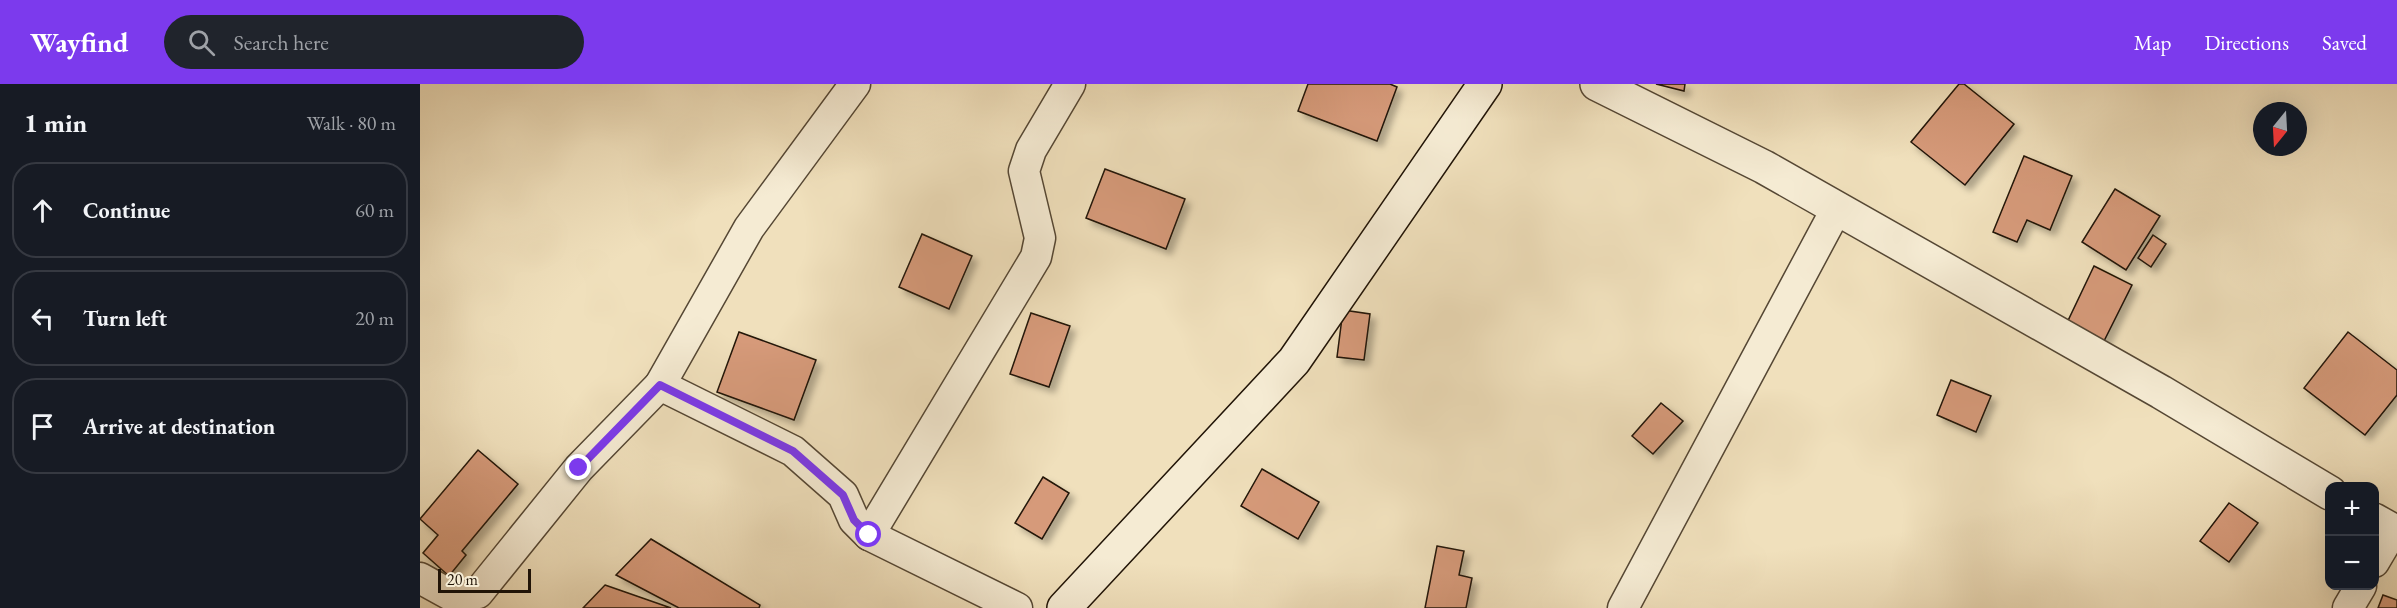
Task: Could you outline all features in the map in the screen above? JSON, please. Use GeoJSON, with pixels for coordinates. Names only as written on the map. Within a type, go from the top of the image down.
{"type":"FeatureCollection","features":[{"type":"Feature","properties":{"kind":"street"},"geometry":{"type":"LineString","coordinates":[[420,578],[456,598],[478,593],[579,468],[660,385],[749,228],[855,84]]}},
{"type":"Feature","properties":{"kind":"street"},"geometry":{"type":"LineString","coordinates":[[869,535],[1036,257],[1040,238],[1024,171],[1031,150],[1070,84]]}},
{"type":"Feature","properties":{"kind":"street"},"geometry":{"type":"LineString","coordinates":[[1064,608],[1294,361],[1485,84]]}},
{"type":"Feature","properties":{"kind":"street"},"geometry":{"type":"LineString","coordinates":[[1597,84],[1764,167],[2161,392],[2325,490]]}},
{"type":"Feature","properties":{"kind":"street"},"geometry":{"type":"LineString","coordinates":[[1623,608],[1837,208]]}},
{"type":"Feature","properties":{"kind":"street"},"geometry":{"type":"LineString","coordinates":[[660,385],[793,451],[843,495],[854,520],[869,535],[1017,608]]}},
{"type":"Feature","properties":{"kind":"street"},"geometry":{"type":"LineString","coordinates":[[2379,550],[2388,528]]}},
{"type":"Feature","properties":{"kind":"street"},"geometry":{"type":"LineString","coordinates":[[2348,608],[2358,590]]}},
{"type":"Feature","properties":{"kind":"building"},"geometry":{"type":"Polygon","coordinates":[[[1308,84],[1390,84],[1397,87],[1377,141],[1298,111],[1308,84]]]}},
{"type":"Feature","properties":{"kind":"building"},"geometry":{"type":"Polygon","coordinates":[[[1656,84],[1685,84],[1684,91],[1656,84]]]}},
{"type":"Feature","properties":{"kind":"building"},"geometry":{"type":"Polygon","coordinates":[[[1959,84],[1964,84],[2014,124],[1965,185],[1911,142],[1959,84]]]}},
{"type":"Feature","properties":{"kind":"building"},"geometry":{"type":"Polygon","coordinates":[[[2024,156],[2072,176],[2050,230],[2027,220],[2017,242],[1993,232],[2024,156]]]}},
{"type":"Feature","properties":{"kind":"building"},"geometry":{"type":"Polygon","coordinates":[[[1105,169],[1185,199],[1166,249],[1086,218],[1105,169]]]}},
{"type":"Feature","properties":{"kind":"building"},"geometry":{"type":"Polygon","coordinates":[[[2115,189],[2160,216],[2126,270],[2082,242],[2115,189]]]}},
{"type":"Feature","properties":{"kind":"building"},"geometry":{"type":"Polygon","coordinates":[[[922,234],[972,256],[949,309],[899,287],[922,234]]]}},
{"type":"Feature","properties":{"kind":"building"},"geometry":{"type":"Polygon","coordinates":[[[2153,235],[2166,244],[2151,267],[2138,258],[2153,235]]]}},
{"type":"Feature","properties":{"kind":"building"},"geometry":{"type":"Polygon","coordinates":[[[2094,266],[2132,285],[2102,345],[2065,327],[2094,266]]]}},
{"type":"Feature","properties":{"kind":"building"},"geometry":{"type":"Polygon","coordinates":[[[1343,310],[1370,314],[1364,360],[1337,357],[1343,310]]]}},
{"type":"Feature","properties":{"kind":"building"},"geometry":{"type":"Polygon","coordinates":[[[1031,313],[1070,326],[1049,387],[1010,374],[1031,313]]]}},
{"type":"Feature","properties":{"kind":"building"},"geometry":{"type":"Polygon","coordinates":[[[739,332],[816,360],[794,420],[717,392],[739,332]]]}},
{"type":"Feature","properties":{"kind":"building"},"geometry":{"type":"Polygon","coordinates":[[[2348,332],[2397,370],[2397,395],[2365,435],[2304,388],[2348,332]]]}},
{"type":"Feature","properties":{"kind":"building"},"geometry":{"type":"Polygon","coordinates":[[[1951,380],[1991,396],[1976,432],[1937,415],[1951,380]]]}},
{"type":"Feature","properties":{"kind":"building"},"geometry":{"type":"Polygon","coordinates":[[[1661,403],[1683,421],[1653,454],[1632,436],[1661,403]]]}},
{"type":"Feature","properties":{"kind":"building"},"geometry":{"type":"Polygon","coordinates":[[[478,450],[518,484],[462,551],[466,555],[449,576],[423,553],[438,535],[420,519],[478,450]]]}},
{"type":"Feature","properties":{"kind":"building"},"geometry":{"type":"Polygon","coordinates":[[[1262,469],[1319,502],[1298,539],[1241,506],[1262,469]]]}},
{"type":"Feature","properties":{"kind":"building"},"geometry":{"type":"Polygon","coordinates":[[[1043,477],[1069,493],[1042,539],[1015,523],[1043,477]]]}},
{"type":"Feature","properties":{"kind":"building"},"geometry":{"type":"Polygon","coordinates":[[[2229,503],[2258,523],[2229,562],[2200,541],[2229,503]]]}},
{"type":"Feature","properties":{"kind":"building"},"geometry":{"type":"Polygon","coordinates":[[[651,539],[760,605],[759,608],[679,608],[616,575],[651,539]]]}},
{"type":"Feature","properties":{"kind":"building"},"geometry":{"type":"Polygon","coordinates":[[[1437,546],[1464,551],[1459,575],[1472,578],[1466,608],[1425,608],[1437,546]]]}},
{"type":"Feature","properties":{"kind":"building"},"geometry":{"type":"Polygon","coordinates":[[[605,585],[671,608],[583,608],[605,585]]]}},
{"type":"Feature","properties":{"kind":"building"},"geometry":{"type":"Polygon","coordinates":[[[2383,595],[2397,600],[2397,608],[2378,608],[2383,595]]]}},
{"type":"Feature","properties":{"kind":"route"},"geometry":{"type":"LineString","coordinates":[[579,468],[660,385],[793,451],[843,495],[854,520],[869,535]]}}]}
